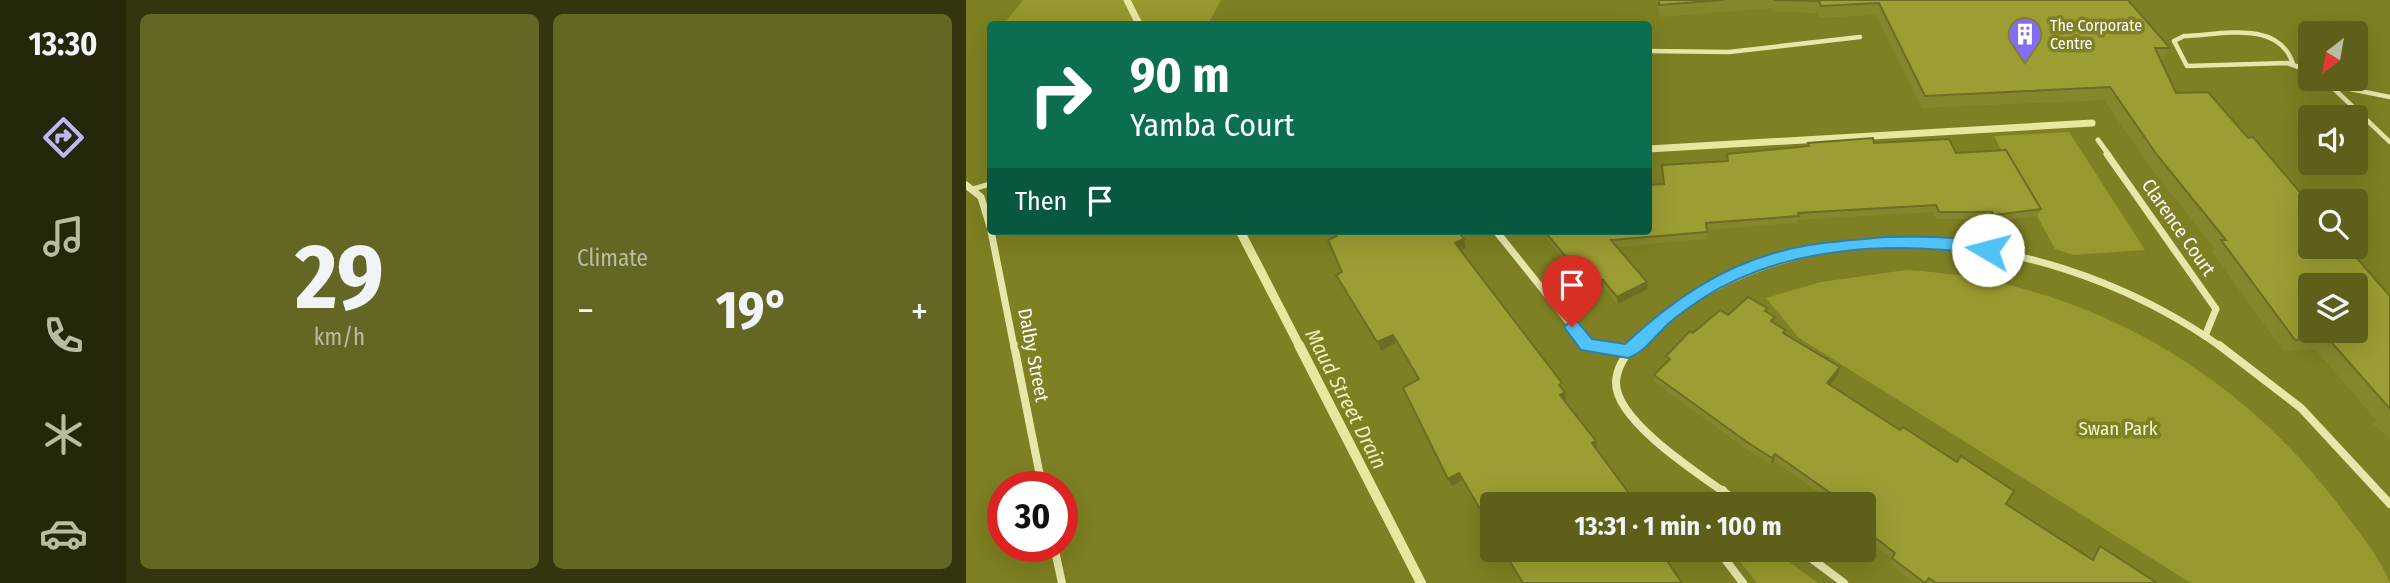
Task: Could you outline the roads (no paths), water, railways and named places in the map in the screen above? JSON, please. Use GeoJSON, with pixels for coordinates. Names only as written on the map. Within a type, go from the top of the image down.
{"type":"FeatureCollection","features":[{"type":"Feature","properties":{"kind":"street","name":"Clarence Court"},"geometry":{"type":"LineString","coordinates":[[2098,140],[2217,309],[2205,336]]}},
{"type":"Feature","properties":{"kind":"street","name":"Dalby Street"},"geometry":{"type":"LineString","coordinates":[[970,187],[987,206]]}},
{"type":"Feature","properties":{"kind":"street","name":"Dalby Street"},"geometry":{"type":"LineString","coordinates":[[992,235],[1039,471]]}},
{"type":"Feature","properties":{"kind":"street"},"geometry":{"type":"LineString","coordinates":[[1499,235],[1587,346],[1628,351]]}},
{"type":"Feature","properties":{"kind":"street"},"geometry":{"type":"LineString","coordinates":[[1726,492],[1634,420],[1617,397],[1618,371],[1628,351],[1665,317],[1699,293],[1735,274],[1783,256],[1884,242],[1935,242],[1988,250],[2077,273],[2161,311],[2205,336],[2266,378],[2319,423],[2390,504]]}},
{"type":"Feature","properties":{"kind":"street"},"geometry":{"type":"LineString","coordinates":[[1057,562],[1062,583]]}},
{"type":"Feature","properties":{"kind":"street"},"geometry":{"type":"LineString","coordinates":[[1727,562],[1743,583]]}},
{"type":"Feature","properties":{"kind":"street"},"geometry":{"type":"LineString","coordinates":[[1816,562],[1844,583]]}},
{"type":"Feature","properties":{"kind":"lane"},"geometry":{"type":"LineString","coordinates":[[2293,64],[2284,45],[2260,33],[2184,36],[2174,41],[2187,66],[2298,66]]}},
{"type":"Feature","properties":{"kind":"lane"},"geometry":{"type":"LineString","coordinates":[[1652,52],[1671,54],[1750,52],[1821,39],[1860,37]]}},
{"type":"Feature","properties":{"kind":"lane"},"geometry":{"type":"LineString","coordinates":[[2336,91],[2390,142]]}},
{"type":"Feature","properties":{"kind":"lane"},"geometry":{"type":"LineString","coordinates":[[2360,91],[2390,97]]}},
{"type":"Feature","properties":{"kind":"waterway","name":"Maud Street Drain"},"geometry":{"type":"LineString","coordinates":[[1127,0],[1138,21]]}},
{"type":"Feature","properties":{"kind":"waterway"},"geometry":{"type":"LineString","coordinates":[[1652,149],[2092,123]]}},
{"type":"Feature","properties":{"kind":"waterway","name":"Maud Street Drain"},"geometry":{"type":"LineString","coordinates":[[1242,235],[1300,347]]}},
{"type":"Feature","properties":{"kind":"waterway","name":"Maud Street Drain"},"geometry":{"type":"LineString","coordinates":[[1299,345],[1421,583]]}},
{"type":"Feature","properties":{"kind":"place","name":"The Corporate Centre"},"geometry":{"type":"Point","coordinates":[2025,64]}},
{"type":"Feature","properties":{"kind":"park label","name":"Swan Park"},"geometry":{"type":"Point","coordinates":[2118,428]}}]}
